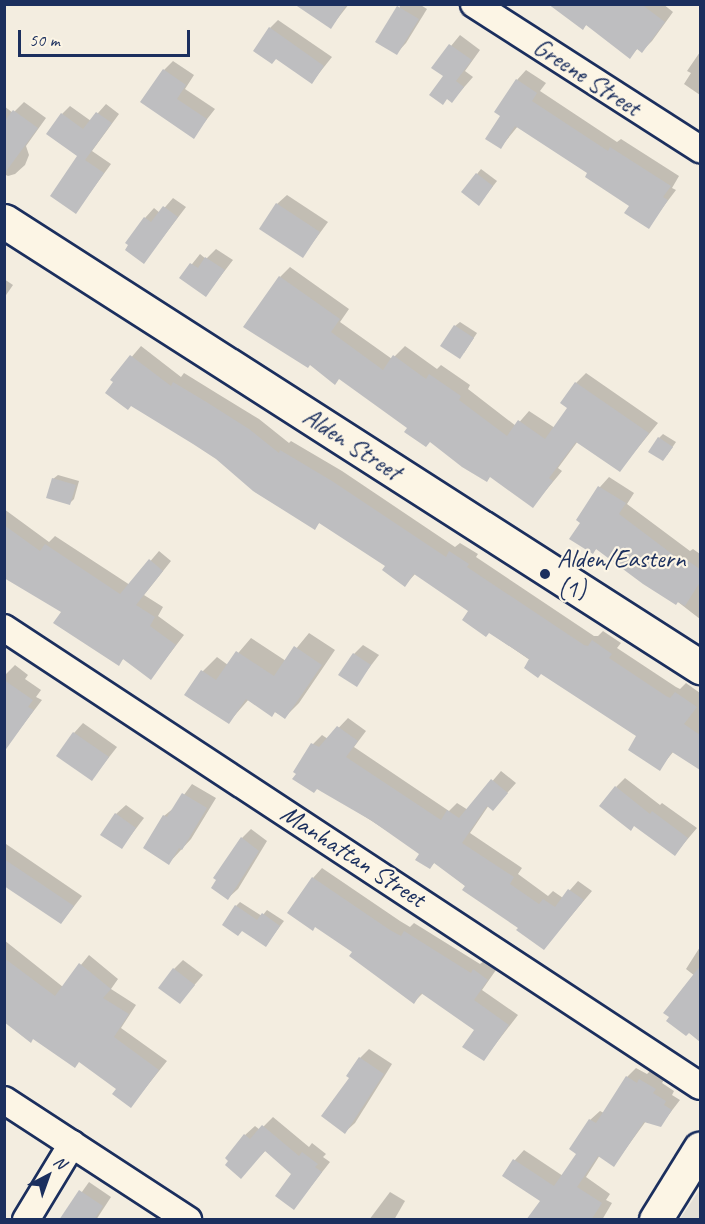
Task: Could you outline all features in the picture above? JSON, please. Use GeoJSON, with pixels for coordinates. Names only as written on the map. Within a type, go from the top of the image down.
{"type":"FeatureCollection","features":[{"type":"Feature","properties":{"kind":"main road","name":"Alden Street"},"geometry":{"type":"LineString","coordinates":[[4,221],[700,667]]}},
{"type":"Feature","properties":{"kind":"street","name":"Greene Street"},"geometry":{"type":"LineString","coordinates":[[474,4],[700,149]]}},
{"type":"Feature","properties":{"kind":"street","name":"Manhattan Street"},"geometry":{"type":"LineString","coordinates":[[4,628],[700,1086]]}},
{"type":"Feature","properties":{"kind":"street"},"geometry":{"type":"LineString","coordinates":[[4,1100],[188,1220]]}},
{"type":"Feature","properties":{"kind":"street"},"geometry":{"type":"LineString","coordinates":[[26,1220],[72,1144]]}},
{"type":"Feature","properties":{"kind":"street"},"geometry":{"type":"LineString","coordinates":[[656,1220],[700,1149]]}},
{"type":"Feature","properties":{"kind":"shaded area"},"geometry":{"type":"Polygon","coordinates":[[[700,1189],[700,1219],[680,1219],[700,1189]]]}},
{"type":"Feature","properties":{"kind":"building"},"geometry":{"type":"Polygon","coordinates":[[[294,4],[347,4],[331,29],[294,4]]]}},
{"type":"Feature","properties":{"kind":"building"},"geometry":{"type":"Polygon","coordinates":[[[548,4],[641,4],[665,22],[642,53],[637,49],[630,59],[586,25],[583,30],[548,4]]]}},
{"type":"Feature","properties":{"kind":"building"},"geometry":{"type":"Polygon","coordinates":[[[397,6],[419,19],[397,55],[375,42],[397,6]]]}},
{"type":"Feature","properties":{"kind":"building"},"geometry":{"type":"Polygon","coordinates":[[[269,27],[324,66],[312,84],[276,59],[272,64],[253,51],[269,27]]]}},
{"type":"Feature","properties":{"kind":"building"},"geometry":{"type":"Polygon","coordinates":[[[449,44],[472,60],[456,81],[464,87],[452,103],[447,99],[443,105],[429,95],[443,76],[431,68],[449,44]]]}},
{"type":"Feature","properties":{"kind":"building"},"geometry":{"type":"Polygon","coordinates":[[[163,69],[186,85],[177,99],[207,119],[194,139],[140,102],[163,69]]]}},
{"type":"Feature","properties":{"kind":"building"},"geometry":{"type":"Polygon","coordinates":[[[516,79],[537,93],[532,101],[608,151],[610,147],[671,186],[663,197],[668,200],[649,229],[624,213],[629,206],[585,177],[587,173],[515,126],[501,149],[485,139],[500,116],[494,112],[516,79]]]}},
{"type":"Feature","properties":{"kind":"building"},"geometry":{"type":"Polygon","coordinates":[[[13,110],[38,128],[4,174],[4,122],[13,110]]]}},
{"type":"Feature","properties":{"kind":"building"},"geometry":{"type":"Polygon","coordinates":[[[96,112],[112,123],[85,160],[104,173],[76,214],[50,196],[77,156],[46,134],[61,113],[83,129],[96,112]]]}},
{"type":"Feature","properties":{"kind":"building"},"geometry":{"type":"Polygon","coordinates":[[[476,173],[493,186],[479,206],[461,192],[476,173]]]}},
{"type":"Feature","properties":{"kind":"building"},"geometry":{"type":"Polygon","coordinates":[[[276,203],[320,232],[303,258],[259,229],[276,203]]]}},
{"type":"Feature","properties":{"kind":"building"},"geometry":{"type":"Polygon","coordinates":[[[163,206],[178,217],[144,264],[125,250],[128,245],[125,243],[144,217],[151,222],[163,206]]]}},
{"type":"Feature","properties":{"kind":"building"},"geometry":{"type":"Polygon","coordinates":[[[205,257],[225,270],[206,297],[179,278],[190,263],[198,268],[205,257]]]}},
{"type":"Feature","properties":{"kind":"building"},"geometry":{"type":"Polygon","coordinates":[[[279,276],[340,319],[331,332],[383,370],[393,355],[426,379],[429,374],[461,396],[459,400],[507,436],[518,420],[545,439],[567,408],[560,403],[575,382],[649,433],[620,472],[576,442],[549,478],[553,481],[533,508],[490,477],[487,482],[462,467],[430,442],[426,447],[404,432],[407,428],[339,379],[335,385],[310,365],[308,368],[243,327],[279,276]]]}},
{"type":"Feature","properties":{"kind":"building"},"geometry":{"type":"Polygon","coordinates":[[[454,325],[474,338],[460,359],[440,346],[454,325]]]}},
{"type":"Feature","properties":{"kind":"building"},"geometry":{"type":"Polygon","coordinates":[[[130,355],[171,386],[173,382],[208,403],[249,429],[279,453],[280,450],[332,481],[446,557],[449,551],[469,564],[467,567],[584,645],[588,646],[592,640],[612,654],[609,658],[666,696],[670,698],[675,692],[697,707],[684,724],[700,735],[700,770],[672,752],[660,771],[628,750],[636,736],[541,674],[538,678],[524,668],[529,659],[489,633],[486,637],[462,620],[468,611],[414,574],[405,587],[382,570],[385,566],[319,523],[315,530],[253,491],[216,459],[193,444],[131,406],[128,410],[105,393],[113,382],[110,380],[130,355]]]}},
{"type":"Feature","properties":{"kind":"building"},"geometry":{"type":"Polygon","coordinates":[[[658,437],[673,447],[663,461],[648,452],[658,437]]]}},
{"type":"Feature","properties":{"kind":"building"},"geometry":{"type":"Polygon","coordinates":[[[52,478],[76,485],[70,505],[46,498],[52,478]]]}},
{"type":"Feature","properties":{"kind":"building"},"geometry":{"type":"Polygon","coordinates":[[[598,486],[626,503],[619,514],[680,560],[682,557],[700,569],[700,582],[685,606],[678,602],[676,605],[643,584],[596,549],[593,554],[569,539],[580,523],[576,520],[598,486]]]}},
{"type":"Feature","properties":{"kind":"building"},"geometry":{"type":"Polygon","coordinates":[[[4,525],[40,551],[45,544],[120,594],[149,559],[163,571],[136,605],[155,617],[150,626],[176,645],[151,680],[123,659],[119,666],[53,623],[61,612],[4,578],[4,525]]]}},
{"type":"Feature","properties":{"kind":"building"},"geometry":{"type":"Polygon","coordinates":[[[294,646],[322,665],[285,719],[275,712],[272,717],[246,699],[229,724],[184,695],[201,670],[216,680],[236,651],[274,676],[294,646]]]}},
{"type":"Feature","properties":{"kind":"building"},"geometry":{"type":"Polygon","coordinates":[[[353,653],[371,665],[357,687],[338,675],[353,653]]]}},
{"type":"Feature","properties":{"kind":"building"},"geometry":{"type":"Polygon","coordinates":[[[4,680],[33,700],[28,707],[34,710],[4,752],[4,680]]]}},
{"type":"Feature","properties":{"kind":"building"},"geometry":{"type":"Polygon","coordinates":[[[337,726],[358,741],[346,757],[441,820],[447,810],[459,818],[491,779],[508,793],[493,811],[487,806],[462,843],[514,877],[510,884],[539,904],[543,899],[555,907],[568,889],[584,900],[544,950],[516,930],[518,928],[462,890],[465,886],[434,863],[430,869],[415,860],[419,854],[372,821],[317,789],[314,793],[292,779],[296,774],[293,772],[311,743],[319,747],[337,726]]]}},
{"type":"Feature","properties":{"kind":"building"},"geometry":{"type":"Polygon","coordinates":[[[73,732],[109,757],[92,781],[56,756],[73,732]]]}},
{"type":"Feature","properties":{"kind":"building"},"geometry":{"type":"Polygon","coordinates":[[[615,786],[650,814],[652,811],[688,838],[675,856],[634,826],[631,831],[599,806],[615,786]]]}},
{"type":"Feature","properties":{"kind":"building"},"geometry":{"type":"Polygon","coordinates":[[[182,793],[207,808],[182,850],[179,848],[169,865],[143,848],[163,815],[167,817],[182,793]]]}},
{"type":"Feature","properties":{"kind":"building"},"geometry":{"type":"Polygon","coordinates":[[[115,813],[136,828],[122,849],[100,835],[115,813]]]}},
{"type":"Feature","properties":{"kind":"building"},"geometry":{"type":"Polygon","coordinates":[[[241,837],[259,851],[228,900],[211,888],[216,880],[213,878],[241,837]]]}},
{"type":"Feature","properties":{"kind":"building"},"geometry":{"type":"Polygon","coordinates":[[[4,859],[74,906],[61,924],[4,886],[4,859]]]}},
{"type":"Feature","properties":{"kind":"building"},"geometry":{"type":"Polygon","coordinates":[[[312,877],[390,930],[401,936],[404,931],[471,973],[473,969],[488,980],[474,1000],[509,1025],[484,1061],[462,1047],[474,1030],[421,993],[414,1004],[349,956],[352,952],[315,927],[313,931],[287,913],[312,877]]]}},
{"type":"Feature","properties":{"kind":"building"},"geometry":{"type":"Polygon","coordinates":[[[235,905],[257,920],[262,913],[280,926],[266,947],[242,931],[238,936],[222,925],[235,905]]]}},
{"type":"Feature","properties":{"kind":"building"},"geometry":{"type":"Polygon","coordinates":[[[4,958],[55,996],[79,963],[111,989],[103,998],[129,1014],[114,1037],[159,1070],[131,1108],[112,1094],[116,1089],[79,1062],[75,1068],[33,1039],[31,1043],[4,1022],[4,958]]]}},
{"type":"Feature","properties":{"kind":"building"},"geometry":{"type":"Polygon","coordinates":[[[700,966],[700,1042],[689,1033],[686,1036],[666,1021],[669,1017],[663,1013],[700,966]]]}},
{"type":"Feature","properties":{"kind":"building"},"geometry":{"type":"Polygon","coordinates":[[[173,968],[195,985],[180,1004],[158,988],[173,968]]]}},
{"type":"Feature","properties":{"kind":"building"},"geometry":{"type":"Polygon","coordinates":[[[359,1057],[384,1074],[345,1134],[321,1116],[349,1078],[346,1076],[359,1057]]]}},
{"type":"Feature","properties":{"kind":"building"},"geometry":{"type":"Polygon","coordinates":[[[626,1076],[637,1083],[639,1079],[656,1089],[653,1093],[666,1101],[664,1105],[672,1110],[661,1127],[644,1122],[614,1167],[598,1156],[577,1187],[602,1203],[591,1220],[526,1220],[540,1201],[502,1176],[513,1159],[554,1186],[576,1154],[569,1149],[589,1119],[596,1123],[626,1076]]]}},
{"type":"Feature","properties":{"kind":"building"},"geometry":{"type":"Polygon","coordinates":[[[262,1125],[299,1156],[302,1152],[318,1164],[315,1167],[322,1172],[294,1210],[275,1196],[291,1174],[265,1151],[241,1179],[225,1165],[228,1161],[225,1158],[244,1134],[250,1139],[262,1125]]]}},
{"type":"Feature","properties":{"kind":"building"},"geometry":{"type":"Polygon","coordinates":[[[79,1190],[103,1206],[94,1220],[59,1220],[79,1190]]]}},
{"type":"Feature","properties":{"kind":"place","name":"Alden/Eastern (1)"},"geometry":{"type":"Point","coordinates":[545,574]}}]}
